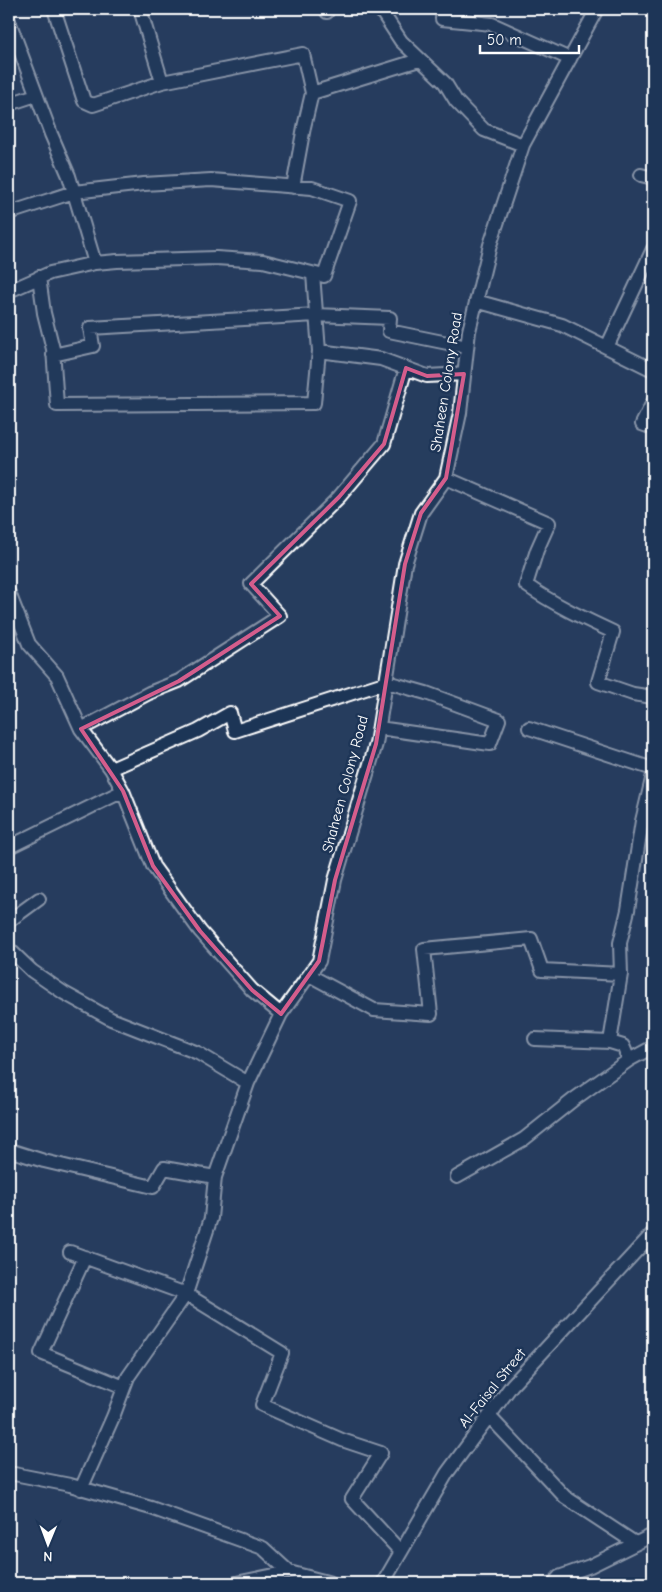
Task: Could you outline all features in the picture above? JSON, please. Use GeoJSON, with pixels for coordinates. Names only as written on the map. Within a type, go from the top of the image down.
{"type":"FeatureCollection","features":[{"type":"Feature","properties":{"kind":"street"},"geometry":{"type":"LineString","coordinates":[[54,9],[84,101],[93,105],[162,82],[303,54],[312,93],[293,187]]}},
{"type":"Feature","properties":{"kind":"street"},"geometry":{"type":"LineString","coordinates":[[140,9],[162,82]]}},
{"type":"Feature","properties":{"kind":"street"},"geometry":{"type":"LineString","coordinates":[[380,9],[401,41],[419,60],[445,82],[456,101],[484,130],[523,145]]}},
{"type":"Feature","properties":{"kind":"street"},"geometry":{"type":"LineString","coordinates":[[442,9],[442,19],[492,24],[570,59]]}},
{"type":"Feature","properties":{"kind":"street","name":"Shaheen Colony Road"},"geometry":{"type":"LineString","coordinates":[[81,1489],[128,1377],[186,1294],[211,1218],[215,1177],[248,1083],[281,1014],[318,961],[334,880],[376,744],[405,564],[421,513],[446,478],[460,413],[469,331],[490,245],[523,145],[597,9]]}},
{"type":"Feature","properties":{"kind":"street"},"geometry":{"type":"LineString","coordinates":[[9,21],[13,45],[69,176],[95,263]]}},
{"type":"Feature","properties":{"kind":"street"},"geometry":{"type":"LineString","coordinates":[[312,93],[419,60]]}},
{"type":"Feature","properties":{"kind":"street"},"geometry":{"type":"LineString","coordinates":[[9,104],[36,95]]}},
{"type":"Feature","properties":{"kind":"street"},"geometry":{"type":"LineString","coordinates":[[9,212],[74,192],[144,184],[211,180],[312,188],[350,201],[324,276],[263,261],[216,258],[126,260],[95,263],[50,273],[9,291]]}},
{"type":"Feature","properties":{"kind":"street"},"geometry":{"type":"LineString","coordinates":[[606,347],[653,249]]}},
{"type":"Feature","properties":{"kind":"street"},"geometry":{"type":"LineString","coordinates":[[39,278],[44,313],[54,355],[57,405],[314,404],[318,351],[313,274]]}},
{"type":"Feature","properties":{"kind":"street"},"geometry":{"type":"LineString","coordinates":[[476,301],[562,325],[653,370]]}},
{"type":"Feature","properties":{"kind":"street"},"geometry":{"type":"LineString","coordinates":[[54,355],[93,346],[90,328],[316,315],[390,318],[389,331],[467,347]]}},
{"type":"Feature","properties":{"kind":"street"},"geometry":{"type":"LineString","coordinates":[[318,351],[381,359],[427,376],[464,374]]}},
{"type":"Feature","properties":{"kind":"street"},"geometry":{"type":"LineString","coordinates":[[81,729],[149,693],[179,681],[280,616],[251,584],[339,497],[384,444],[406,368]]}},
{"type":"Feature","properties":{"kind":"street"},"geometry":{"type":"LineString","coordinates":[[653,402],[642,424],[653,428]]}},
{"type":"Feature","properties":{"kind":"street"},"geometry":{"type":"LineString","coordinates":[[446,478],[549,523],[537,550],[526,585],[569,612],[613,632],[598,682],[633,694],[653,697]]}},
{"type":"Feature","properties":{"kind":"street"},"geometry":{"type":"LineString","coordinates":[[9,593],[29,644],[57,676],[81,729],[111,768],[123,791],[153,866],[200,931],[252,990],[281,1014]]}},
{"type":"Feature","properties":{"kind":"street"},"geometry":{"type":"LineString","coordinates":[[111,768],[198,730],[230,713],[236,731],[387,682],[426,693],[499,720],[490,744],[378,728]]}},
{"type":"Feature","properties":{"kind":"street"},"geometry":{"type":"LineString","coordinates":[[529,728],[653,769]]}},
{"type":"Feature","properties":{"kind":"street"},"geometry":{"type":"LineString","coordinates":[[610,1042],[621,974],[620,943],[628,910],[642,821],[653,775]]}},
{"type":"Feature","properties":{"kind":"street"},"geometry":{"type":"LineString","coordinates":[[9,847],[123,791]]}},
{"type":"Feature","properties":{"kind":"street"},"geometry":{"type":"LineString","coordinates":[[9,921],[39,899]]}},
{"type":"Feature","properties":{"kind":"street"},"geometry":{"type":"LineString","coordinates":[[309,975],[374,1010],[431,1014],[424,949],[530,938],[542,970],[621,974]]}},
{"type":"Feature","properties":{"kind":"street"},"geometry":{"type":"LineString","coordinates":[[9,949],[32,971],[64,993],[111,1019],[198,1053],[248,1083]]}},
{"type":"Feature","properties":{"kind":"street"},"geometry":{"type":"LineString","coordinates":[[535,1039],[610,1042],[623,1046],[629,1060]]}},
{"type":"Feature","properties":{"kind":"street"},"geometry":{"type":"LineString","coordinates":[[457,1178],[524,1139],[573,1100],[629,1060],[653,1047]]}},
{"type":"Feature","properties":{"kind":"street"},"geometry":{"type":"LineString","coordinates":[[9,1150],[44,1162],[153,1187],[164,1168],[215,1177]]}},
{"type":"Feature","properties":{"kind":"street","name":"Al-Faisal Street"},"geometry":{"type":"LineString","coordinates":[[383,1583],[447,1473],[512,1386],[653,1233]]}},
{"type":"Feature","properties":{"kind":"street"},"geometry":{"type":"LineString","coordinates":[[70,1252],[186,1294],[282,1353],[262,1405],[342,1440],[381,1452],[352,1500],[400,1552]]}},
{"type":"Feature","properties":{"kind":"street"},"geometry":{"type":"LineString","coordinates":[[85,1258],[41,1353],[124,1387]]}},
{"type":"Feature","properties":{"kind":"street"},"geometry":{"type":"LineString","coordinates":[[489,1416],[565,1497],[635,1543]]}},
{"type":"Feature","properties":{"kind":"street"},"geometry":{"type":"LineString","coordinates":[[9,1473],[81,1489],[151,1508],[263,1548],[289,1572]]}},
{"type":"Feature","properties":{"kind":"street"},"geometry":{"type":"LineString","coordinates":[[554,1583],[559,1577],[590,1566],[653,1535]]}},
{"type":"Feature","properties":{"kind":"street"},"geometry":{"type":"LineString","coordinates":[[236,1583],[289,1572],[331,1583]]}},
{"type":"Feature","properties":{"kind":"highlighted area"},"geometry":{"type":"Polygon","coordinates":[[[406,368],[427,376],[464,374],[446,478],[421,513],[405,564],[376,744],[335,880],[319,961],[281,1014],[252,990],[200,931],[153,866],[123,791],[81,729],[179,681],[280,616],[251,584],[339,497],[384,444],[406,368]]]}}]}
